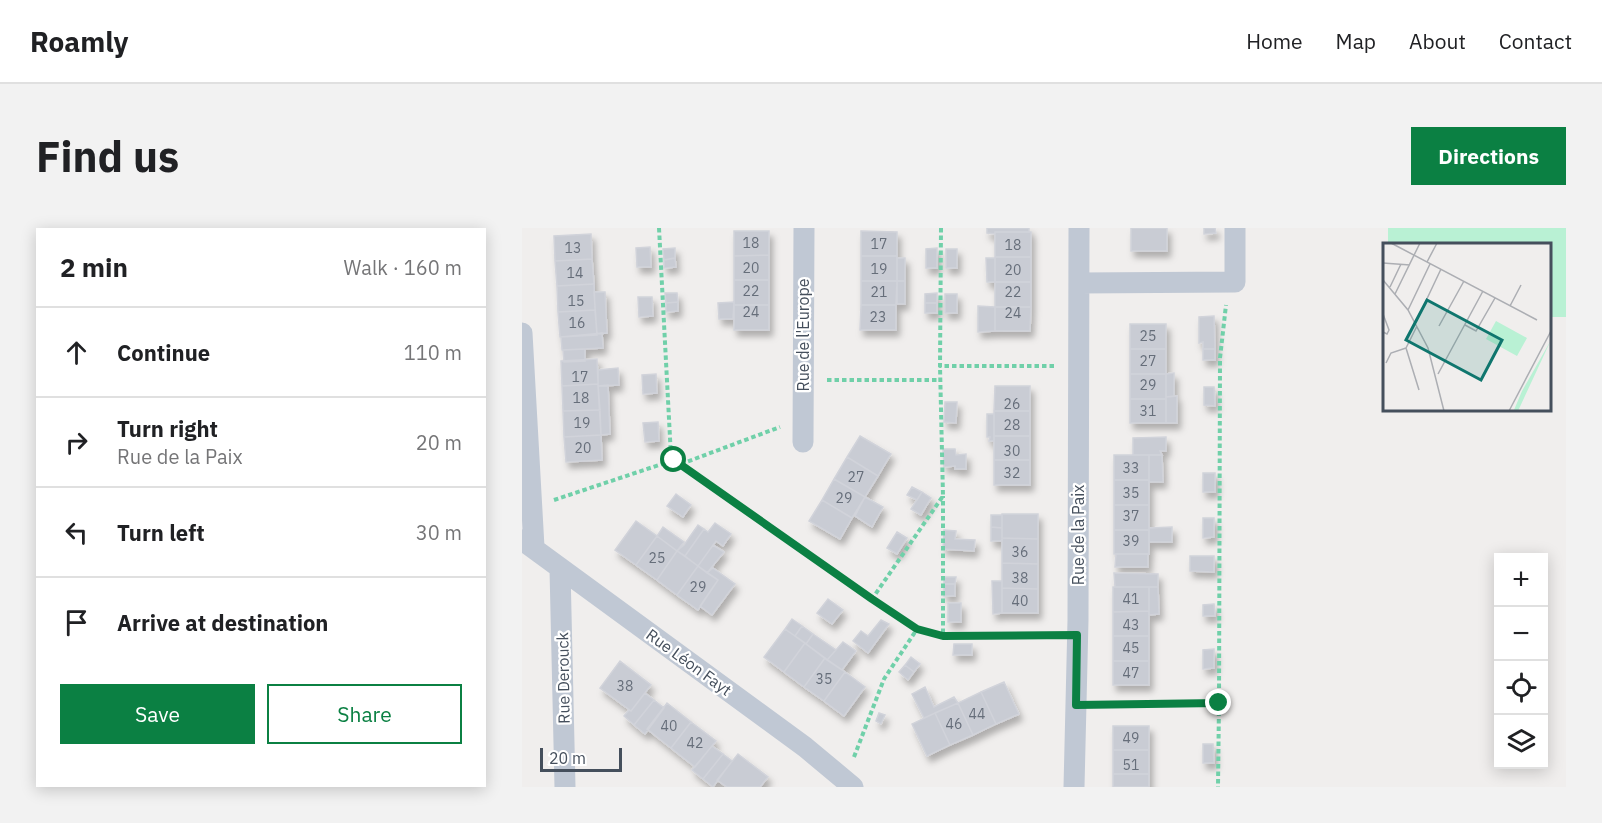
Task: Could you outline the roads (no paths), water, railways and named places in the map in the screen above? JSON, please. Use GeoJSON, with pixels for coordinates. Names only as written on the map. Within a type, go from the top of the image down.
{"type":"FeatureCollection","features":[{"type":"Feature","properties":{"kind":"street","name":"Rue de l'Europe"},"geometry":{"type":"LineString","coordinates":[[802,441],[804,228]]}},
{"type":"Feature","properties":{"kind":"street","name":"Rue de la Paix"},"geometry":{"type":"LineString","coordinates":[[1074,787],[1079,228]]}},
{"type":"Feature","properties":{"kind":"street"},"geometry":{"type":"LineString","coordinates":[[1079,283],[1235,282],[1235,228]]}},
{"type":"Feature","properties":{"kind":"street"},"geometry":{"type":"LineString","coordinates":[[522,333],[532,507],[528,543]]}},
{"type":"Feature","properties":{"kind":"street","name":"Rue Léon Fayt"},"geometry":{"type":"LineString","coordinates":[[528,543],[560,569],[805,747],[849,784]]}},
{"type":"Feature","properties":{"kind":"street","name":"Rue Derouck"},"geometry":{"type":"LineString","coordinates":[[560,569],[565,787]]}}]}
